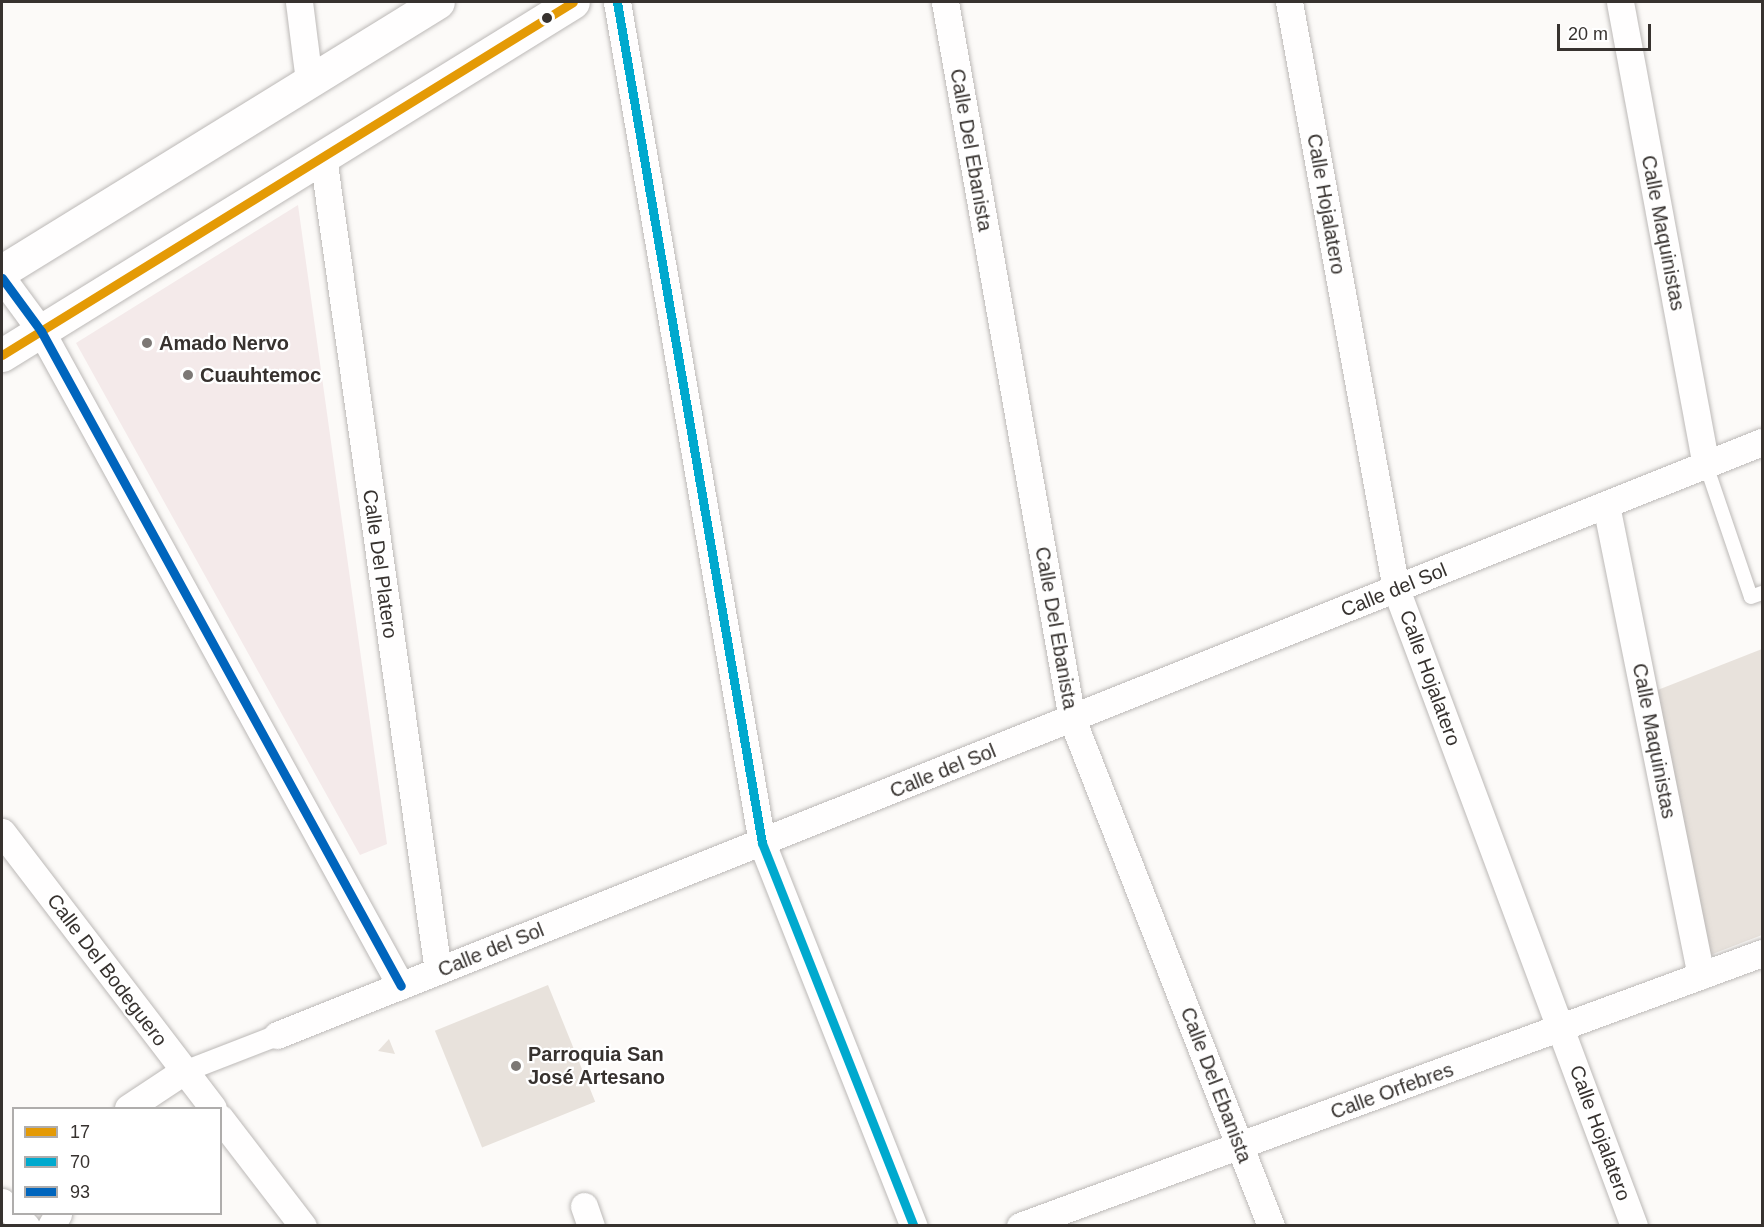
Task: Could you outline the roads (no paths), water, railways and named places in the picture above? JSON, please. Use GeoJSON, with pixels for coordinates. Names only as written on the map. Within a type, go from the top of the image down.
{"type":"FeatureCollection","features":[{"type":"Feature","properties":{"kind":"street"},"geometry":{"type":"LineString","coordinates":[[299,2],[309,81]]}},
{"type":"Feature","properties":{"kind":"street"},"geometry":{"type":"LineString","coordinates":[[2,271],[438,2]]}},
{"type":"Feature","properties":{"kind":"street"},"geometry":{"type":"LineString","coordinates":[[2,355],[573,2]]}},
{"type":"Feature","properties":{"kind":"street"},"geometry":{"type":"LineString","coordinates":[[617,2],[762,843],[914,1226]]}},
{"type":"Feature","properties":{"kind":"street","name":"Calle Del Ebanista"},"geometry":{"type":"LineString","coordinates":[[945,2],[1072,719],[1271,1226]]}},
{"type":"Feature","properties":{"kind":"street","name":"Calle Hojalatero"},"geometry":{"type":"LineString","coordinates":[[1289,2],[1396,589],[1634,1226]]}},
{"type":"Feature","properties":{"kind":"street","name":"Calle Maquinistas"},"geometry":{"type":"LineString","coordinates":[[1620,2],[1706,465]]}},
{"type":"Feature","properties":{"kind":"street","name":"Calle Del Platero"},"geometry":{"type":"LineString","coordinates":[[323,157],[438,971]]}},
{"type":"Feature","properties":{"kind":"street"},"geometry":{"type":"LineString","coordinates":[[2,278],[41,331],[401,986]]}},
{"type":"Feature","properties":{"kind":"street","name":"Calle del Sol"},"geometry":{"type":"LineString","coordinates":[[130,1107],[184,1071],[762,843],[1762,442]]}},
{"type":"Feature","properties":{"kind":"street","name":"Calle Maquinistas"},"geometry":{"type":"LineString","coordinates":[[1606,505],[1701,976]]}},
{"type":"Feature","properties":{"kind":"street","name":"Calle Del Bodeguero"},"geometry":{"type":"LineString","coordinates":[[2,832],[212,1107]]}},
{"type":"Feature","properties":{"kind":"street","name":"Calle Orfebres"},"geometry":{"type":"LineString","coordinates":[[1020,1226],[1240,1147],[1762,953]]}},
{"type":"Feature","properties":{"kind":"street"},"geometry":{"type":"LineString","coordinates":[[222,1121],[303,1226]]}},
{"type":"Feature","properties":{"kind":"street"},"geometry":{"type":"LineString","coordinates":[[15,1215],[26,1226]]}},
{"type":"Feature","properties":{"kind":"lane"},"geometry":{"type":"LineString","coordinates":[[1706,465],[1751,597],[1762,592]]}},
{"type":"Feature","properties":{"kind":"place","name":"Amado Nervo"},"geometry":{"type":"Point","coordinates":[147,343]}},
{"type":"Feature","properties":{"kind":"place","name":"Cuauhtemoc"},"geometry":{"type":"Point","coordinates":[188,375]}},
{"type":"Feature","properties":{"kind":"place","name":"Parroquia San José Artesano"},"geometry":{"type":"Point","coordinates":[516,1066]}}]}
